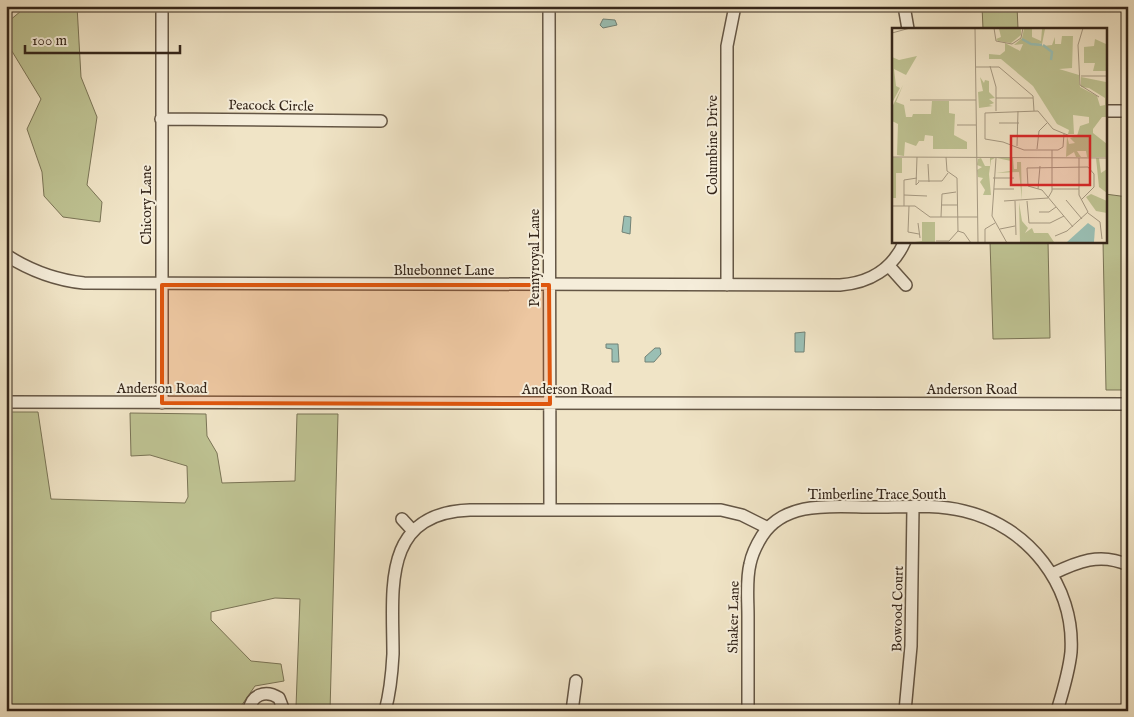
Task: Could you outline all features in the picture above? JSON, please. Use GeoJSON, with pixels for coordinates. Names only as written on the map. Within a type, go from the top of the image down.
{"type":"FeatureCollection","features":[{"type":"Feature","properties":{"kind":"street","name":"Chicory Lane"},"geometry":{"type":"LineString","coordinates":[[162,6],[162,403]]}},
{"type":"Feature","properties":{"kind":"street","name":"Pennyroyal Lane"},"geometry":{"type":"LineString","coordinates":[[549,6],[550,510]]}},
{"type":"Feature","properties":{"kind":"street","name":"Columbine Drive"},"geometry":{"type":"LineString","coordinates":[[727,285],[727,46],[735,6]]}},
{"type":"Feature","properties":{"kind":"street"},"geometry":{"type":"LineString","coordinates":[[904,6],[908,28]]}},
{"type":"Feature","properties":{"kind":"street"},"geometry":{"type":"LineString","coordinates":[[1106,111],[1128,111]]}},
{"type":"Feature","properties":{"kind":"street","name":"Peacock Circle"},"geometry":{"type":"LineString","coordinates":[[161,119],[381,121]]}},
{"type":"Feature","properties":{"kind":"street"},"geometry":{"type":"LineString","coordinates":[[904,242],[896,258],[887,268],[906,285]]}},
{"type":"Feature","properties":{"kind":"street","name":"Bluebonnet Lane"},"geometry":{"type":"LineString","coordinates":[[6,255],[23,266],[65,281],[84,284],[852,284],[863,282],[887,268]]}},
{"type":"Feature","properties":{"kind":"street","name":"Anderson Road"},"geometry":{"type":"LineString","coordinates":[[6,402],[1128,404]]}},
{"type":"Feature","properties":{"kind":"street","name":"Timberline Trace South"},"geometry":{"type":"LineString","coordinates":[[768,528],[781,518],[803,509],[913,507],[951,508],[1000,524],[1024,541],[1052,574],[1064,600],[1071,636],[1069,668],[1057,711]]}},
{"type":"Feature","properties":{"kind":"street","name":"Bowood Court"},"geometry":{"type":"LineString","coordinates":[[905,711],[911,646],[913,507]]}},
{"type":"Feature","properties":{"kind":"street"},"geometry":{"type":"LineString","coordinates":[[385,711],[392,657],[393,574],[400,549],[410,535],[429,519],[458,510],[721,510],[742,515],[768,528]]}},
{"type":"Feature","properties":{"kind":"street"},"geometry":{"type":"LineString","coordinates":[[402,519],[410,535]]}},
{"type":"Feature","properties":{"kind":"street","name":"Shaker Lane"},"geometry":{"type":"LineString","coordinates":[[748,711],[749,574],[754,553],[768,528]]}},
{"type":"Feature","properties":{"kind":"street"},"geometry":{"type":"LineString","coordinates":[[1052,574],[1077,562],[1092,559],[1115,560],[1128,565]]}},
{"type":"Feature","properties":{"kind":"street"},"geometry":{"type":"LineString","coordinates":[[572,711],[576,681]]}},
{"type":"Feature","properties":{"kind":"street"},"geometry":{"type":"LineString","coordinates":[[249,711],[253,700],[262,694],[268,693],[278,698],[284,711]]}},
{"type":"Feature","properties":{"kind":"highlighted area"},"geometry":{"type":"Polygon","coordinates":[[[162,285],[549,285],[550,404],[162,403],[162,285]]]}},
{"type":"Feature","properties":{"kind":"green space"},"geometry":{"type":"Polygon","coordinates":[[[27,6],[77,6],[81,77],[97,117],[87,185],[102,202],[100,222],[63,217],[44,196],[42,172],[27,129],[41,99],[10,48],[9,21],[27,6]]]}},
{"type":"Feature","properties":{"kind":"green space"},"geometry":{"type":"Polygon","coordinates":[[[982,6],[1017,6],[1018,28],[983,28],[982,6]]]}},
{"type":"Feature","properties":{"kind":"green space"},"geometry":{"type":"Polygon","coordinates":[[[1106,194],[1128,197],[1128,390],[1106,390],[1103,242],[1106,242],[1106,194]]]}},
{"type":"Feature","properties":{"kind":"green space"},"geometry":{"type":"Polygon","coordinates":[[[990,242],[1048,242],[1050,338],[993,339],[990,242]]]}},
{"type":"Feature","properties":{"kind":"green space"},"geometry":{"type":"Polygon","coordinates":[[[6,412],[38,412],[51,499],[185,503],[188,497],[187,466],[150,455],[131,456],[130,413],[206,414],[207,436],[217,453],[222,483],[295,481],[297,414],[338,414],[330,711],[311,711],[296,707],[300,599],[275,598],[211,612],[211,620],[251,661],[281,664],[284,681],[255,686],[239,709],[230,711],[6,711],[6,412]]]}},
{"type":"Feature","properties":{"kind":"water"},"geometry":{"type":"Polygon","coordinates":[[[603,19],[615,20],[617,25],[603,28],[600,25],[603,19]]]}},
{"type":"Feature","properties":{"kind":"water"},"geometry":{"type":"Polygon","coordinates":[[[624,216],[631,217],[630,234],[622,232],[624,216]]]}},
{"type":"Feature","properties":{"kind":"water"},"geometry":{"type":"Polygon","coordinates":[[[805,332],[804,352],[795,352],[795,333],[805,332]]]}},
{"type":"Feature","properties":{"kind":"water"},"geometry":{"type":"Polygon","coordinates":[[[606,344],[618,344],[619,362],[612,362],[612,349],[606,348],[606,344]]]}},
{"type":"Feature","properties":{"kind":"water"},"geometry":{"type":"Polygon","coordinates":[[[655,348],[660,348],[661,354],[654,362],[645,362],[645,357],[655,348]]]}}]}
